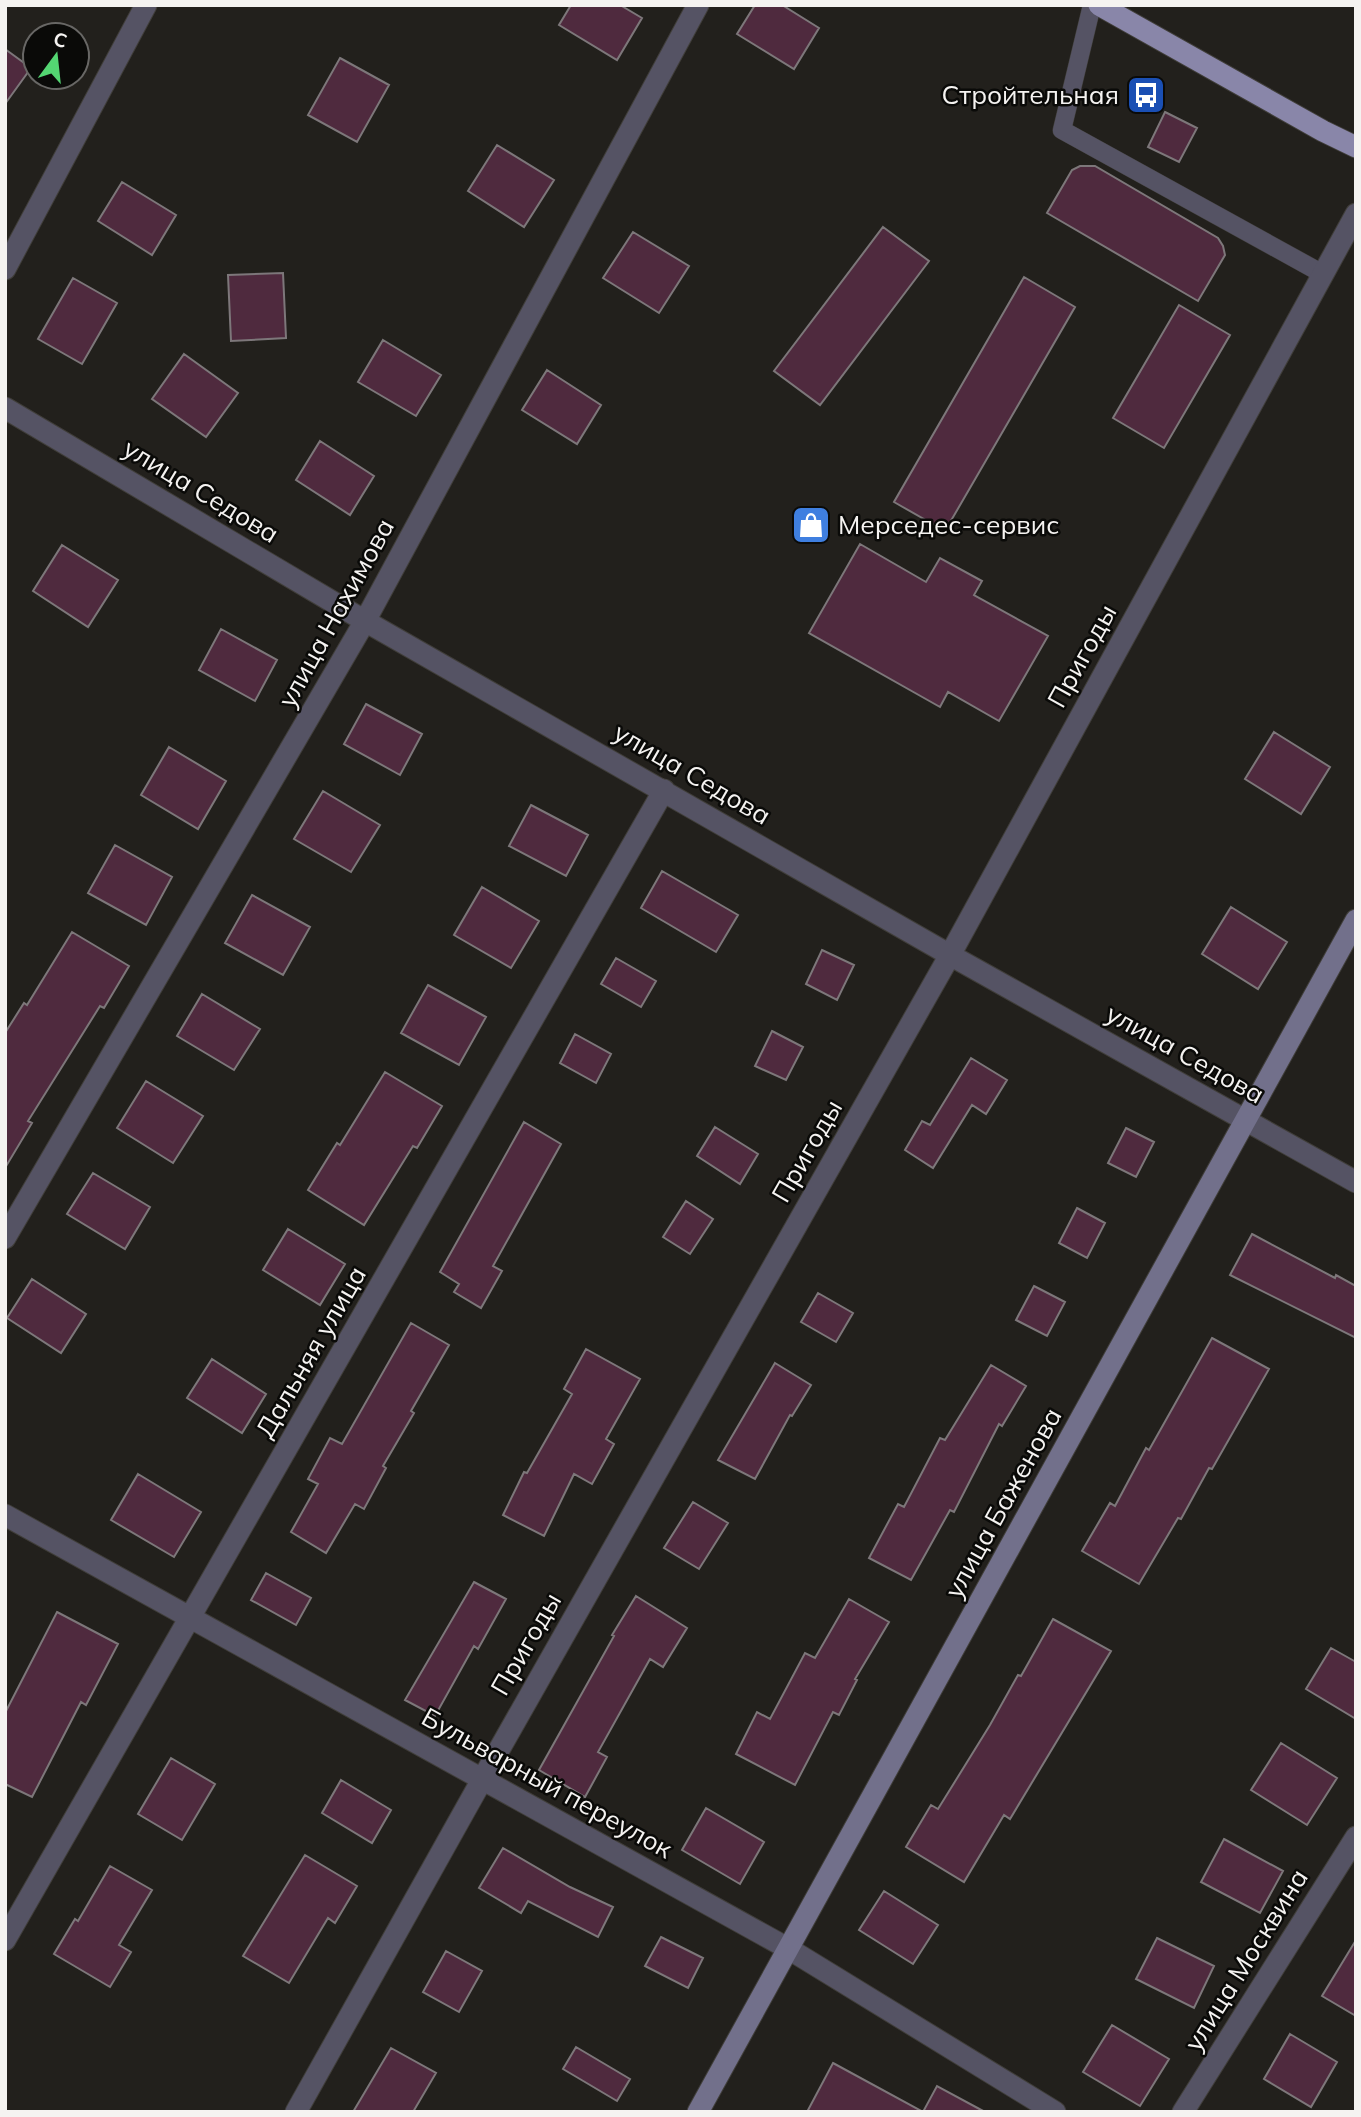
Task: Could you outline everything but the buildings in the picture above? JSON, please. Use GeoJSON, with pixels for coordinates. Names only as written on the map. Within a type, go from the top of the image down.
{"type":"FeatureCollection","features":[{"type":"Feature","properties":{"kind":"main road"},"geometry":{"type":"LineString","coordinates":[[1099,5],[1356,147]]}},
{"type":"Feature","properties":{"kind":"street"},"geometry":{"type":"LineString","coordinates":[[5,269],[146,5]]}},
{"type":"Feature","properties":{"kind":"street","name":"улица Нахимова"},"geometry":{"type":"LineString","coordinates":[[5,1238],[365,621],[698,5]]}},
{"type":"Feature","properties":{"kind":"street","name":"Пригоды"},"geometry":{"type":"LineString","coordinates":[[296,2112],[482,1778],[950,955],[1356,214]]}},
{"type":"Feature","properties":{"kind":"street","name":"улица Седова"},"geometry":{"type":"LineString","coordinates":[[5,408],[365,621],[950,955],[1356,1182]]}},
{"type":"Feature","properties":{"kind":"street","name":"Дальняя улица"},"geometry":{"type":"LineString","coordinates":[[5,1940],[664,790]]}},
{"type":"Feature","properties":{"kind":"street","name":"улица Баженова"},"geometry":{"type":"LineString","coordinates":[[698,2112],[1356,920]]}},
{"type":"Feature","properties":{"kind":"street","name":"Бульварный переулок"},"geometry":{"type":"LineString","coordinates":[[5,1515],[789,1949],[1055,2112]]}},
{"type":"Feature","properties":{"kind":"street","name":"улица Москвина"},"geometry":{"type":"LineString","coordinates":[[1183,2112],[1356,1838]]}},
{"type":"Feature","properties":{"kind":"lane"},"geometry":{"type":"LineString","coordinates":[[1092,5],[1062,130],[1323,274]]}},
{"type":"Feature","properties":{"kind":"place","name":"Стройтельная"},"geometry":{"type":"Point","coordinates":[1146,95]}},
{"type":"Feature","properties":{"kind":"place","name":"Мерседес-сервис"},"geometry":{"type":"Point","coordinates":[811,525]}}]}
